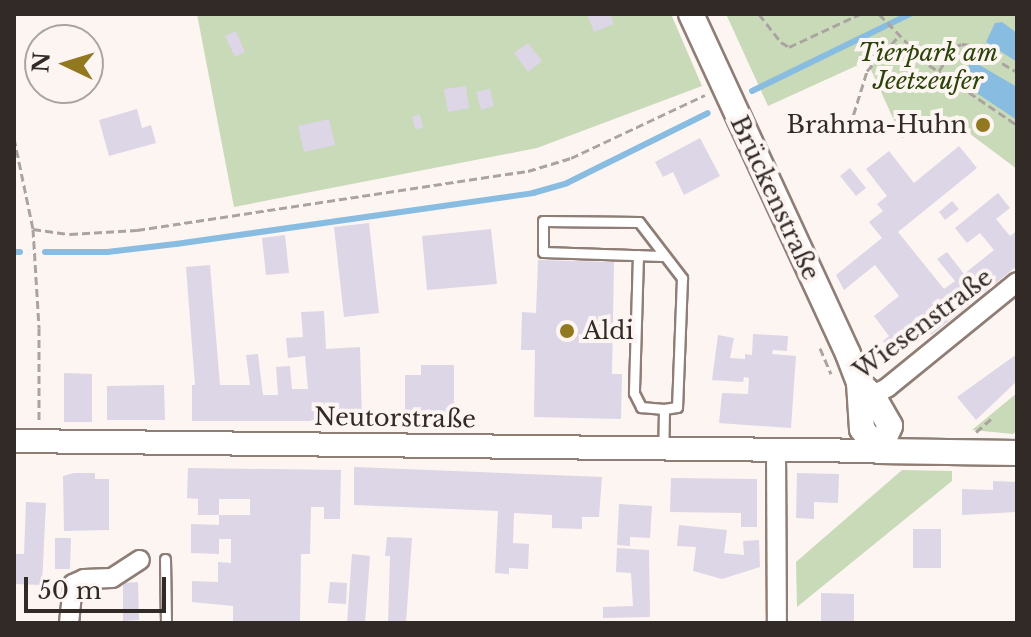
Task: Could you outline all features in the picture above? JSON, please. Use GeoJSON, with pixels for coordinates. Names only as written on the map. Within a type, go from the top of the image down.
{"type":"FeatureCollection","features":[{"type":"Feature","properties":{"kind":"main road","name":"Brückenstraße"},"geometry":{"type":"LineString","coordinates":[[691,14],[864,394],[890,426],[879,451]]}},
{"type":"Feature","properties":{"kind":"main road"},"geometry":{"type":"LineString","coordinates":[[879,451],[1017,453]]}},
{"type":"Feature","properties":{"kind":"street","name":"Wiesenstraße"},"geometry":{"type":"LineString","coordinates":[[864,394],[1017,282]]}},
{"type":"Feature","properties":{"kind":"street","name":"Neutorstraße"},"geometry":{"type":"LineString","coordinates":[[14,441],[879,451]]}},
{"type":"Feature","properties":{"kind":"street"},"geometry":{"type":"LineString","coordinates":[[776,450],[777,623]]}},
{"type":"Feature","properties":{"kind":"street"},"geometry":{"type":"LineString","coordinates":[[69,623],[73,584],[84,579],[112,578],[140,560]]}},
{"type":"Feature","properties":{"kind":"lane"},"geometry":{"type":"LineString","coordinates":[[638,255],[634,393],[641,407],[664,409],[677,407],[682,278],[662,256],[639,222],[543,221],[543,252],[638,255],[662,256]]}},
{"type":"Feature","properties":{"kind":"lane"},"geometry":{"type":"LineString","coordinates":[[663,448],[664,409]]}},
{"type":"Feature","properties":{"kind":"lane"},"geometry":{"type":"LineString","coordinates":[[165,559],[166,623]]}},
{"type":"Feature","properties":{"kind":"path"},"geometry":{"type":"LineString","coordinates":[[759,14],[781,42],[789,47],[860,14]]}},
{"type":"Feature","properties":{"kind":"path"},"geometry":{"type":"LineString","coordinates":[[879,14],[939,71],[1017,125]]}},
{"type":"Feature","properties":{"kind":"path"},"geometry":{"type":"LineString","coordinates":[[850,126],[867,71],[899,36]]}},
{"type":"Feature","properties":{"kind":"path"},"geometry":{"type":"LineString","coordinates":[[939,71],[954,47],[962,44],[971,45],[1017,72]]}},
{"type":"Feature","properties":{"kind":"path"},"geometry":{"type":"LineString","coordinates":[[33,229],[70,234],[137,230],[528,171],[571,158],[723,87]]}},
{"type":"Feature","properties":{"kind":"path"},"geometry":{"type":"LineString","coordinates":[[14,138],[34,241],[39,440]]}},
{"type":"Feature","properties":{"kind":"green space"},"geometry":{"type":"Polygon","coordinates":[[[197,14],[671,14],[702,86],[537,148],[234,207],[197,14]]]}},
{"type":"Feature","properties":{"kind":"green space","name":"Tierpark am Jeetzeufer"},"geometry":{"type":"Polygon","coordinates":[[[726,14],[1017,14],[1017,169],[946,116],[902,138],[867,61],[768,106],[726,14]]]}},
{"type":"Feature","properties":{"kind":"green space"},"geometry":{"type":"Polygon","coordinates":[[[1017,393],[1017,431],[1013,434],[972,430],[1017,393]]]}},
{"type":"Feature","properties":{"kind":"green space"},"geometry":{"type":"Polygon","coordinates":[[[902,470],[952,471],[952,481],[797,607],[796,562],[902,470]]]}},
{"type":"Feature","properties":{"kind":"water"},"geometry":{"type":"Polygon","coordinates":[[[1002,22],[1017,33],[1017,62],[986,42],[995,23],[1002,22]]]}},
{"type":"Feature","properties":{"kind":"water"},"geometry":{"type":"Polygon","coordinates":[[[976,63],[1017,87],[1017,120],[963,84],[962,78],[970,64],[976,63]]]}},
{"type":"Feature","properties":{"kind":"building"},"geometry":{"type":"Polygon","coordinates":[[[587,14],[610,14],[614,24],[594,32],[587,14]]]}},
{"type":"Feature","properties":{"kind":"building"},"geometry":{"type":"Polygon","coordinates":[[[236,31],[245,52],[235,57],[225,36],[236,31]]]}},
{"type":"Feature","properties":{"kind":"building"},"geometry":{"type":"Polygon","coordinates":[[[528,43],[542,61],[528,72],[514,53],[528,43]]]}},
{"type":"Feature","properties":{"kind":"building"},"geometry":{"type":"Polygon","coordinates":[[[466,86],[469,108],[448,112],[444,89],[466,86]]]}},
{"type":"Feature","properties":{"kind":"building"},"geometry":{"type":"Polygon","coordinates":[[[490,89],[494,106],[481,110],[476,92],[490,89]]]}},
{"type":"Feature","properties":{"kind":"building"},"geometry":{"type":"Polygon","coordinates":[[[137,109],[142,128],[151,125],[156,143],[109,156],[99,120],[137,109]]]}},
{"type":"Feature","properties":{"kind":"building"},"geometry":{"type":"Polygon","coordinates":[[[420,115],[423,128],[415,129],[412,116],[420,115]]]}},
{"type":"Feature","properties":{"kind":"building"},"geometry":{"type":"Polygon","coordinates":[[[329,119],[335,145],[304,152],[298,126],[329,119]]]}},
{"type":"Feature","properties":{"kind":"building"},"geometry":{"type":"Polygon","coordinates":[[[700,138],[720,176],[684,195],[673,172],[663,177],[655,162],[700,138]]]}},
{"type":"Feature","properties":{"kind":"building"},"geometry":{"type":"Polygon","coordinates":[[[959,146],[977,168],[898,232],[944,289],[955,281],[937,259],[947,252],[964,274],[994,250],[980,233],[967,243],[955,228],[998,193],[1010,208],[996,219],[1010,236],[1017,231],[1017,266],[931,335],[925,328],[900,349],[897,346],[891,351],[883,341],[889,336],[874,316],[899,296],[875,265],[844,290],[836,275],[882,238],[869,222],[883,211],[877,204],[887,196],[866,169],[889,151],[914,183],[959,146]]]}},
{"type":"Feature","properties":{"kind":"building"},"geometry":{"type":"Polygon","coordinates":[[[850,168],[866,188],[856,196],[840,176],[850,168]]]}},
{"type":"Feature","properties":{"kind":"building"},"geometry":{"type":"Polygon","coordinates":[[[952,201],[959,209],[945,220],[939,212],[952,201]]]}},
{"type":"Feature","properties":{"kind":"building"},"geometry":{"type":"Polygon","coordinates":[[[369,223],[379,313],[344,317],[334,227],[369,223]]]}},
{"type":"Feature","properties":{"kind":"building"},"geometry":{"type":"Polygon","coordinates":[[[491,229],[497,284],[427,290],[422,236],[491,229]]]}},
{"type":"Feature","properties":{"kind":"building"},"geometry":{"type":"Polygon","coordinates":[[[285,235],[289,273],[266,275],[262,238],[285,235]]]}},
{"type":"Feature","properties":{"kind":"building","name":"Aldi"},"geometry":{"type":"Polygon","coordinates":[[[538,260],[614,262],[612,374],[622,374],[621,419],[534,417],[535,350],[521,350],[522,312],[536,313],[538,260]]]}},
{"type":"Feature","properties":{"kind":"building"},"geometry":{"type":"Polygon","coordinates":[[[210,265],[220,385],[250,385],[246,355],[258,354],[263,395],[278,395],[276,367],[290,366],[292,389],[308,389],[305,356],[288,358],[286,338],[303,337],[301,312],[324,311],[326,349],[360,347],[362,421],[192,421],[192,385],[195,385],[186,267],[210,265]]]}},
{"type":"Feature","properties":{"kind":"building"},"geometry":{"type":"Polygon","coordinates":[[[753,334],[788,336],[787,351],[773,350],[772,354],[796,356],[791,428],[719,423],[722,393],[748,394],[749,378],[744,377],[743,382],[712,380],[718,335],[734,338],[730,358],[745,359],[745,354],[752,355],[753,334]]]}},
{"type":"Feature","properties":{"kind":"building"},"geometry":{"type":"Polygon","coordinates":[[[1017,354],[1017,381],[976,420],[957,397],[1017,354]]]}},
{"type":"Feature","properties":{"kind":"building"},"geometry":{"type":"Polygon","coordinates":[[[421,365],[454,365],[454,416],[405,416],[405,375],[421,375],[421,365]]]}},
{"type":"Feature","properties":{"kind":"building"},"geometry":{"type":"Polygon","coordinates":[[[64,373],[92,374],[92,422],[64,422],[64,373]]]}},
{"type":"Feature","properties":{"kind":"building"},"geometry":{"type":"Polygon","coordinates":[[[164,385],[165,420],[107,420],[107,386],[164,385]]]}},
{"type":"Feature","properties":{"kind":"building"},"geometry":{"type":"Polygon","coordinates":[[[354,467],[602,477],[599,517],[582,517],[582,529],[552,528],[552,515],[514,513],[513,543],[529,544],[528,569],[509,568],[509,574],[495,573],[498,511],[354,505],[354,467]]]}},
{"type":"Feature","properties":{"kind":"building"},"geometry":{"type":"Polygon","coordinates":[[[188,468],[341,470],[340,519],[324,519],[324,507],[311,507],[310,554],[301,554],[300,623],[233,623],[233,606],[192,602],[192,581],[218,582],[218,562],[231,563],[231,539],[219,539],[219,554],[191,553],[191,524],[219,525],[219,515],[198,515],[198,499],[187,498],[188,468]],[[219,499],[219,515],[250,515],[250,499],[219,499]]]}},
{"type":"Feature","properties":{"kind":"building"},"geometry":{"type":"Polygon","coordinates":[[[95,473],[95,479],[109,479],[109,530],[64,531],[63,476],[95,473]]]}},
{"type":"Feature","properties":{"kind":"building"},"geometry":{"type":"Polygon","coordinates":[[[797,473],[839,474],[838,503],[814,502],[814,519],[796,518],[797,473]]]}},
{"type":"Feature","properties":{"kind":"building"},"geometry":{"type":"Polygon","coordinates":[[[671,478],[757,479],[757,527],[741,527],[741,513],[670,512],[671,478]]]}},
{"type":"Feature","properties":{"kind":"building"},"geometry":{"type":"Polygon","coordinates":[[[993,481],[1017,482],[1017,512],[962,515],[962,489],[993,490],[993,481]]]}},
{"type":"Feature","properties":{"kind":"building"},"geometry":{"type":"Polygon","coordinates":[[[26,502],[46,503],[42,585],[14,584],[14,554],[24,554],[26,502]]]}},
{"type":"Feature","properties":{"kind":"building"},"geometry":{"type":"Polygon","coordinates":[[[619,504],[652,506],[650,538],[630,537],[630,546],[617,545],[619,504]]]}},
{"type":"Feature","properties":{"kind":"building"},"geometry":{"type":"Polygon","coordinates":[[[679,525],[727,530],[724,553],[744,555],[743,541],[759,540],[760,567],[722,579],[693,571],[696,547],[677,546],[679,525]]]}},
{"type":"Feature","properties":{"kind":"building"},"geometry":{"type":"Polygon","coordinates":[[[913,529],[941,529],[941,568],[913,568],[913,529]]]}},
{"type":"Feature","properties":{"kind":"building"},"geometry":{"type":"Polygon","coordinates":[[[387,537],[412,538],[406,623],[388,623],[390,556],[385,556],[387,537]]]}},
{"type":"Feature","properties":{"kind":"building"},"geometry":{"type":"Polygon","coordinates":[[[55,538],[71,538],[70,569],[55,569],[55,538]]]}},
{"type":"Feature","properties":{"kind":"building"},"geometry":{"type":"Polygon","coordinates":[[[617,548],[649,550],[650,617],[603,618],[603,607],[633,606],[631,573],[616,572],[617,548]]]}},
{"type":"Feature","properties":{"kind":"building"},"geometry":{"type":"Polygon","coordinates":[[[352,554],[370,556],[365,623],[347,623],[352,554]]]}},
{"type":"Feature","properties":{"kind":"building"},"geometry":{"type":"Polygon","coordinates":[[[138,582],[139,620],[123,621],[123,583],[138,582]]]}},
{"type":"Feature","properties":{"kind":"building"},"geometry":{"type":"Polygon","coordinates":[[[330,582],[347,583],[346,604],[328,603],[330,582]]]}},
{"type":"Feature","properties":{"kind":"building"},"geometry":{"type":"Polygon","coordinates":[[[821,593],[854,594],[854,621],[821,621],[821,593]]]}},
{"type":"Feature","properties":{"kind":"waterway"},"geometry":{"type":"LineString","coordinates":[[752,91],[910,14]]}},
{"type":"Feature","properties":{"kind":"waterway"},"geometry":{"type":"LineString","coordinates":[[45,252],[107,252],[176,244],[533,193],[567,183],[708,113]]}},
{"type":"Feature","properties":{"kind":"waterway"},"geometry":{"type":"LineString","coordinates":[[14,252],[20,252]]}},
{"type":"Feature","properties":{"kind":"place","name":"Brahma-Huhn"},"geometry":{"type":"Point","coordinates":[983,125]}},
{"type":"Feature","properties":{"kind":"place","name":"Aldi"},"geometry":{"type":"Point","coordinates":[567,331]}}]}
